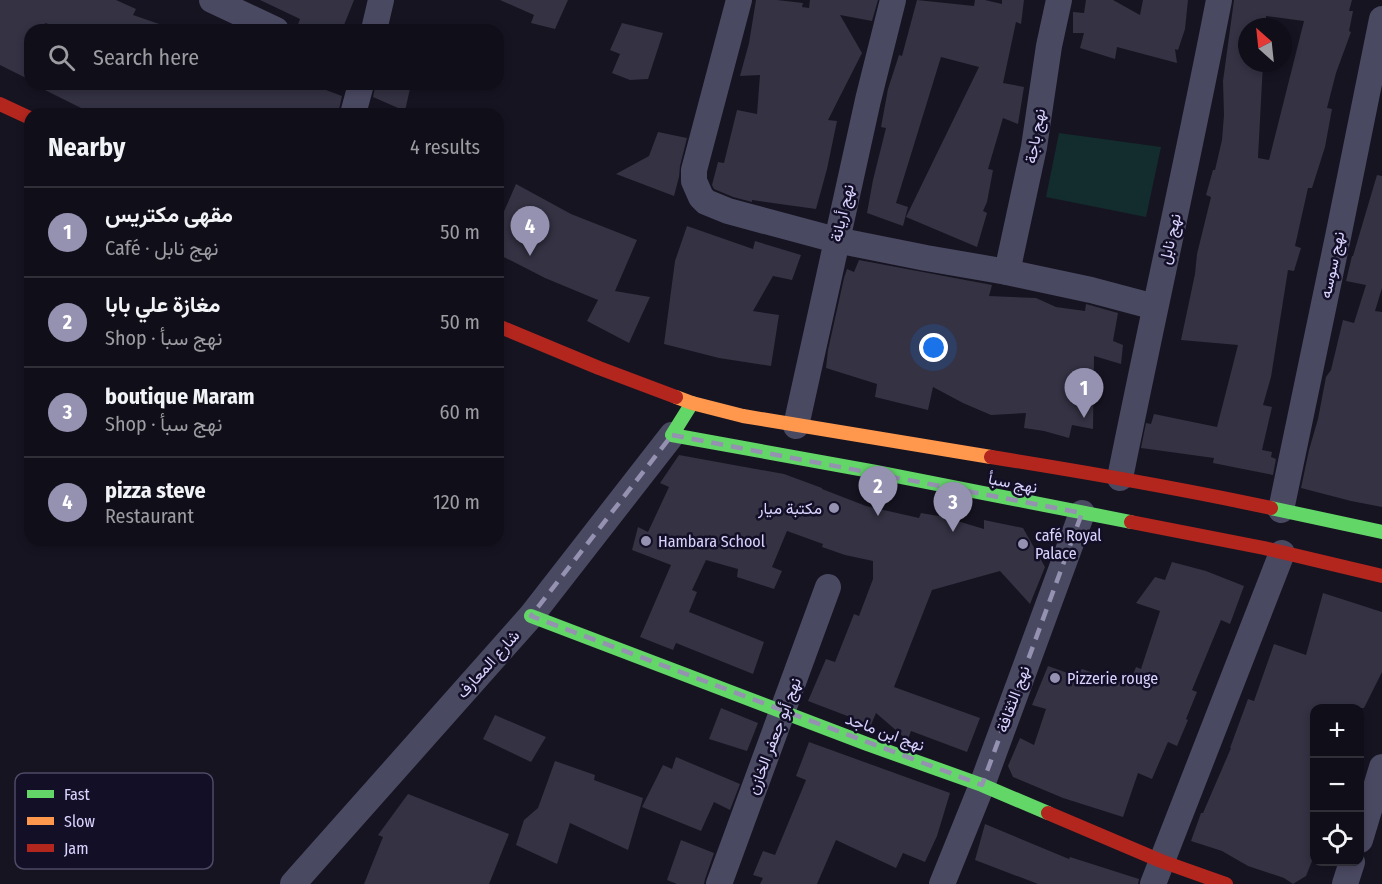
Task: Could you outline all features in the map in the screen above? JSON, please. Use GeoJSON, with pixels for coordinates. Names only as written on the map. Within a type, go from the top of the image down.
{"type":"FeatureCollection","features":[{"type":"Feature","properties":{"kind":"street"},"geometry":{"type":"LineString","coordinates":[[212,0],[263,24]]}},
{"type":"Feature","properties":{"kind":"street"},"geometry":{"type":"LineString","coordinates":[[375,24],[381,0]]}},
{"type":"Feature","properties":{"kind":"street"},"geometry":{"type":"LineString","coordinates":[[739,0],[694,170],[697,191],[706,202],[728,211],[836,240],[1007,272],[1091,290],[1155,307]]}},
{"type":"Feature","properties":{"kind":"street","name":"نهج أريانة"},"geometry":{"type":"LineString","coordinates":[[796,426],[865,111],[893,0]]}},
{"type":"Feature","properties":{"kind":"street","name":"نهج باجة"},"geometry":{"type":"LineString","coordinates":[[1007,272],[1034,147],[1049,46],[1059,0]]}},
{"type":"Feature","properties":{"kind":"street","name":"نهج نابل"},"geometry":{"type":"LineString","coordinates":[[1120,478],[1219,0]]}},
{"type":"Feature","properties":{"kind":"street","name":"نهج سوسه"},"geometry":{"type":"LineString","coordinates":[[1281,510],[1382,19]]}},
{"type":"Feature","properties":{"kind":"street"},"geometry":{"type":"LineString","coordinates":[[355,108],[359,90]]}},
{"type":"Feature","properties":{"kind":"street"},"geometry":{"type":"LineString","coordinates":[[0,104],[24,115]]}},
{"type":"Feature","properties":{"kind":"street"},"geometry":{"type":"LineString","coordinates":[[504,328],[692,404],[743,416],[1120,478],[1202,493],[1382,532]]}},
{"type":"Feature","properties":{"kind":"street"},"geometry":{"type":"LineString","coordinates":[[672,435],[692,404]]}},
{"type":"Feature","properties":{"kind":"street","name":"نهج سبأ"},"geometry":{"type":"LineString","coordinates":[[672,435],[876,472],[1282,553],[1382,576]]}},
{"type":"Feature","properties":{"kind":"street","name":"شارع المعارف"},"geometry":{"type":"LineString","coordinates":[[293,884],[531,616],[672,435]]}},
{"type":"Feature","properties":{"kind":"street","name":"نهج الثقافة"},"geometry":{"type":"LineString","coordinates":[[942,884],[982,785],[1082,513]]}},
{"type":"Feature","properties":{"kind":"street"},"geometry":{"type":"LineString","coordinates":[[1157,872],[1282,553]]}},
{"type":"Feature","properties":{"kind":"street","name":"نهج أبو جعفر الخازن"},"geometry":{"type":"LineString","coordinates":[[718,884],[828,587]]}},
{"type":"Feature","properties":{"kind":"street","name":"نهج ابن ماجد"},"geometry":{"type":"LineString","coordinates":[[531,616],[867,744],[982,785],[1157,872],[1227,884]]}},
{"type":"Feature","properties":{"kind":"street"},"geometry":{"type":"LineString","coordinates":[[1364,824],[1382,767]]}},
{"type":"Feature","properties":{"kind":"street"},"geometry":{"type":"LineString","coordinates":[[1345,884],[1350,866]]}},
{"type":"Feature","properties":{"kind":"highlighted area"},"geometry":{"type":"Polygon","coordinates":[[[672,435],[1082,513],[982,785],[531,616],[672,435]]]}},
{"type":"Feature","properties":{"kind":"green space"},"geometry":{"type":"Polygon","coordinates":[[[1059,133],[1161,147],[1146,217],[1046,197],[1059,133]]]}},
{"type":"Feature","properties":{"kind":"building"},"geometry":{"type":"Polygon","coordinates":[[[0,0],[116,0],[136,9],[133,15],[159,24],[24,24],[24,77],[0,65],[0,0]]]}},
{"type":"Feature","properties":{"kind":"building"},"geometry":{"type":"Polygon","coordinates":[[[260,0],[354,0],[344,24],[298,24],[300,19],[260,0]]]}},
{"type":"Feature","properties":{"kind":"building"},"geometry":{"type":"Polygon","coordinates":[[[500,0],[568,0],[555,29],[531,23],[534,15],[500,0]]]}},
{"type":"Feature","properties":{"kind":"building"},"geometry":{"type":"Polygon","coordinates":[[[756,0],[803,3],[802,7],[809,8],[810,0],[878,0],[872,21],[840,15],[862,53],[828,120],[837,121],[816,209],[752,200],[752,202],[714,189],[712,185],[718,162],[724,163],[737,110],[757,114],[760,75],[740,76],[749,43],[756,0]]]}},
{"type":"Feature","properties":{"kind":"building"},"geometry":{"type":"Polygon","coordinates":[[[917,0],[974,6],[975,0],[1002,4],[1002,0],[1024,0],[1021,24],[1016,22],[1003,83],[1024,87],[1018,124],[1003,118],[988,169],[993,170],[983,211],[987,213],[977,247],[906,217],[979,67],[941,57],[896,203],[908,207],[903,226],[867,213],[886,128],[881,127],[888,89],[899,55],[902,56],[917,0]]]}},
{"type":"Feature","properties":{"kind":"building"},"geometry":{"type":"Polygon","coordinates":[[[1086,0],[1113,0],[1140,15],[1143,0],[1188,0],[1185,29],[1178,50],[1175,49],[1177,63],[1117,47],[1115,59],[1080,48],[1084,33],[1073,33],[1073,12],[1084,13],[1086,0]]]}},
{"type":"Feature","properties":{"kind":"building"},"geometry":{"type":"Polygon","coordinates":[[[1234,0],[1352,0],[1349,11],[1353,11],[1349,31],[1351,32],[1336,73],[1327,108],[1332,109],[1325,147],[1312,188],[1308,188],[1295,246],[1301,248],[1294,271],[1288,270],[1271,377],[1263,405],[1272,407],[1262,450],[1272,452],[1271,457],[1276,459],[1273,475],[1213,463],[1214,458],[1141,448],[1146,423],[1151,424],[1154,414],[1217,427],[1238,345],[1181,340],[1197,254],[1211,197],[1206,195],[1222,140],[1223,81],[1234,0]],[[1266,16],[1266,18],[1238,18],[1238,72],[1263,72],[1258,158],[1269,160],[1304,21],[1266,16]]]}},
{"type":"Feature","properties":{"kind":"building"},"geometry":{"type":"Polygon","coordinates":[[[622,23],[663,33],[648,79],[630,80],[612,73],[620,54],[610,50],[622,23]]]}},
{"type":"Feature","properties":{"kind":"building"},"geometry":{"type":"Polygon","coordinates":[[[45,90],[326,90],[342,96],[339,108],[81,108],[45,90]]]}},
{"type":"Feature","properties":{"kind":"building"},"geometry":{"type":"Polygon","coordinates":[[[375,90],[410,90],[406,108],[398,108],[373,97],[375,90]]]}},
{"type":"Feature","properties":{"kind":"building"},"geometry":{"type":"Polygon","coordinates":[[[658,132],[687,138],[674,196],[616,174],[649,156],[658,132]]]}},
{"type":"Feature","properties":{"kind":"building"},"geometry":{"type":"Polygon","coordinates":[[[1377,175],[1382,176],[1382,288],[1375,311],[1382,312],[1382,507],[1301,488],[1326,377],[1331,370],[1343,320],[1354,323],[1366,285],[1346,281],[1377,175]]]}},
{"type":"Feature","properties":{"kind":"building"},"geometry":{"type":"Polygon","coordinates":[[[516,184],[571,214],[637,240],[615,291],[650,297],[629,343],[587,321],[598,300],[545,278],[504,257],[504,211],[516,184]]]}},
{"type":"Feature","properties":{"kind":"building"},"geometry":{"type":"Polygon","coordinates":[[[687,226],[753,249],[755,241],[801,255],[792,280],[773,276],[753,311],[779,315],[771,366],[719,358],[664,344],[675,261],[687,226]]]}},
{"type":"Feature","properties":{"kind":"building"},"geometry":{"type":"Polygon","coordinates":[[[859,260],[992,285],[989,296],[1036,298],[1056,307],[1085,311],[1086,304],[1118,313],[1113,341],[1123,345],[1121,364],[1094,356],[1093,429],[1072,425],[1069,438],[1024,428],[1026,413],[991,415],[933,387],[928,410],[875,397],[877,384],[826,368],[844,278],[847,269],[854,272],[859,260]]]}},
{"type":"Feature","properties":{"kind":"building"},"geometry":{"type":"Polygon","coordinates":[[[679,455],[784,474],[866,506],[919,518],[921,513],[984,529],[984,520],[1023,528],[1045,567],[1030,604],[1000,571],[932,590],[894,687],[980,718],[967,752],[911,731],[908,739],[905,738],[876,713],[871,725],[808,701],[826,659],[835,662],[854,614],[859,616],[873,579],[873,561],[822,547],[823,544],[787,531],[772,567],[782,571],[774,589],[737,577],[738,569],[706,560],[692,590],[697,592],[689,612],[764,642],[753,674],[676,643],[673,650],[640,637],[671,565],[632,550],[638,527],[648,532],[669,487],[660,483],[679,455]]]}},
{"type":"Feature","properties":{"kind":"building"},"geometry":{"type":"Polygon","coordinates":[[[1172,562],[1206,571],[1244,586],[1230,624],[1221,620],[1192,690],[1197,692],[1177,746],[1168,742],[1152,779],[1138,773],[1123,817],[1063,798],[1013,777],[1008,766],[1020,738],[1034,745],[1046,709],[1032,705],[1048,666],[1076,676],[1082,669],[1129,685],[1136,667],[1141,669],[1160,611],[1136,603],[1155,577],[1165,580],[1172,562]]]}},
{"type":"Feature","properties":{"kind":"building"},"geometry":{"type":"Polygon","coordinates":[[[1323,593],[1382,612],[1382,672],[1364,708],[1364,704],[1310,704],[1310,866],[1306,876],[1293,884],[1284,878],[1248,866],[1222,851],[1191,841],[1201,813],[1203,813],[1231,748],[1248,699],[1254,701],[1274,644],[1306,655],[1323,593]]]}},
{"type":"Feature","properties":{"kind":"building"},"geometry":{"type":"Polygon","coordinates":[[[721,708],[758,723],[747,751],[709,739],[721,708]]]}},
{"type":"Feature","properties":{"kind":"building"},"geometry":{"type":"Polygon","coordinates":[[[495,715],[546,737],[531,762],[483,739],[495,715]]]}},
{"type":"Feature","properties":{"kind":"building"},"geometry":{"type":"Polygon","coordinates":[[[809,742],[950,793],[937,836],[925,862],[903,853],[896,868],[836,840],[817,884],[760,884],[763,878],[753,875],[763,851],[775,855],[806,780],[796,776],[809,742]]]}},
{"type":"Feature","properties":{"kind":"building"},"geometry":{"type":"Polygon","coordinates":[[[676,757],[740,784],[730,810],[714,802],[701,831],[642,807],[663,765],[672,769],[676,757]]]}},
{"type":"Feature","properties":{"kind":"building"},"geometry":{"type":"Polygon","coordinates":[[[555,761],[595,775],[594,780],[643,798],[628,850],[570,823],[557,864],[516,845],[524,820],[538,808],[555,761]]]}},
{"type":"Feature","properties":{"kind":"building"},"geometry":{"type":"Polygon","coordinates":[[[408,794],[509,834],[489,884],[364,884],[383,837],[378,835],[408,794]]]}},
{"type":"Feature","properties":{"kind":"building"},"geometry":{"type":"Polygon","coordinates":[[[985,824],[1069,859],[1070,857],[1139,879],[1138,884],[1038,884],[975,860],[985,824]]]}},
{"type":"Feature","properties":{"kind":"building"},"geometry":{"type":"Polygon","coordinates":[[[681,840],[714,853],[704,884],[677,884],[667,880],[681,840]]]}},
{"type":"Feature","properties":{"kind":"traffic: fast"},"geometry":{"type":"LineString","coordinates":[[692,403],[672,435],[1131,522]]}},
{"type":"Feature","properties":{"kind":"traffic: fast"},"geometry":{"type":"LineString","coordinates":[[1271,508],[1382,532]]}},
{"type":"Feature","properties":{"kind":"traffic: fast"},"geometry":{"type":"LineString","coordinates":[[531,616],[867,744],[982,785],[1048,813]]}},
{"type":"Feature","properties":{"kind":"traffic: slow"},"geometry":{"type":"LineString","coordinates":[[676,397],[743,416],[991,457]]}},
{"type":"Feature","properties":{"kind":"traffic: jam"},"geometry":{"type":"LineString","coordinates":[[0,104],[24,115]]}},
{"type":"Feature","properties":{"kind":"traffic: jam"},"geometry":{"type":"LineString","coordinates":[[504,328],[676,397]]}},
{"type":"Feature","properties":{"kind":"traffic: jam"},"geometry":{"type":"LineString","coordinates":[[991,457],[1271,508]]}},
{"type":"Feature","properties":{"kind":"traffic: jam"},"geometry":{"type":"LineString","coordinates":[[1131,522],[1264,548],[1382,576]]}},
{"type":"Feature","properties":{"kind":"traffic: jam"},"geometry":{"type":"LineString","coordinates":[[1048,813],[1161,861],[1226,884]]}},
{"type":"Feature","properties":{"kind":"place","name":"pizza steve"},"geometry":{"type":"Point","coordinates":[530,256]}},
{"type":"Feature","properties":{"kind":"place","name":"مقهى مكتريس"},"geometry":{"type":"Point","coordinates":[1084,418]}},
{"type":"Feature","properties":{"kind":"place","name":"مكتبة ميار"},"geometry":{"type":"Point","coordinates":[834,508]}},
{"type":"Feature","properties":{"kind":"place","name":"مغازة علي بابا"},"geometry":{"type":"Point","coordinates":[878,516]}},
{"type":"Feature","properties":{"kind":"place","name":"boutique Maram"},"geometry":{"type":"Point","coordinates":[953,532]}},
{"type":"Feature","properties":{"kind":"place","name":"Hambara School"},"geometry":{"type":"Point","coordinates":[646,541]}},
{"type":"Feature","properties":{"kind":"place","name":"café Royal Palace"},"geometry":{"type":"Point","coordinates":[1023,544]}},
{"type":"Feature","properties":{"kind":"place","name":"Pizzerie rouge"},"geometry":{"type":"Point","coordinates":[1055,678]}}]}
